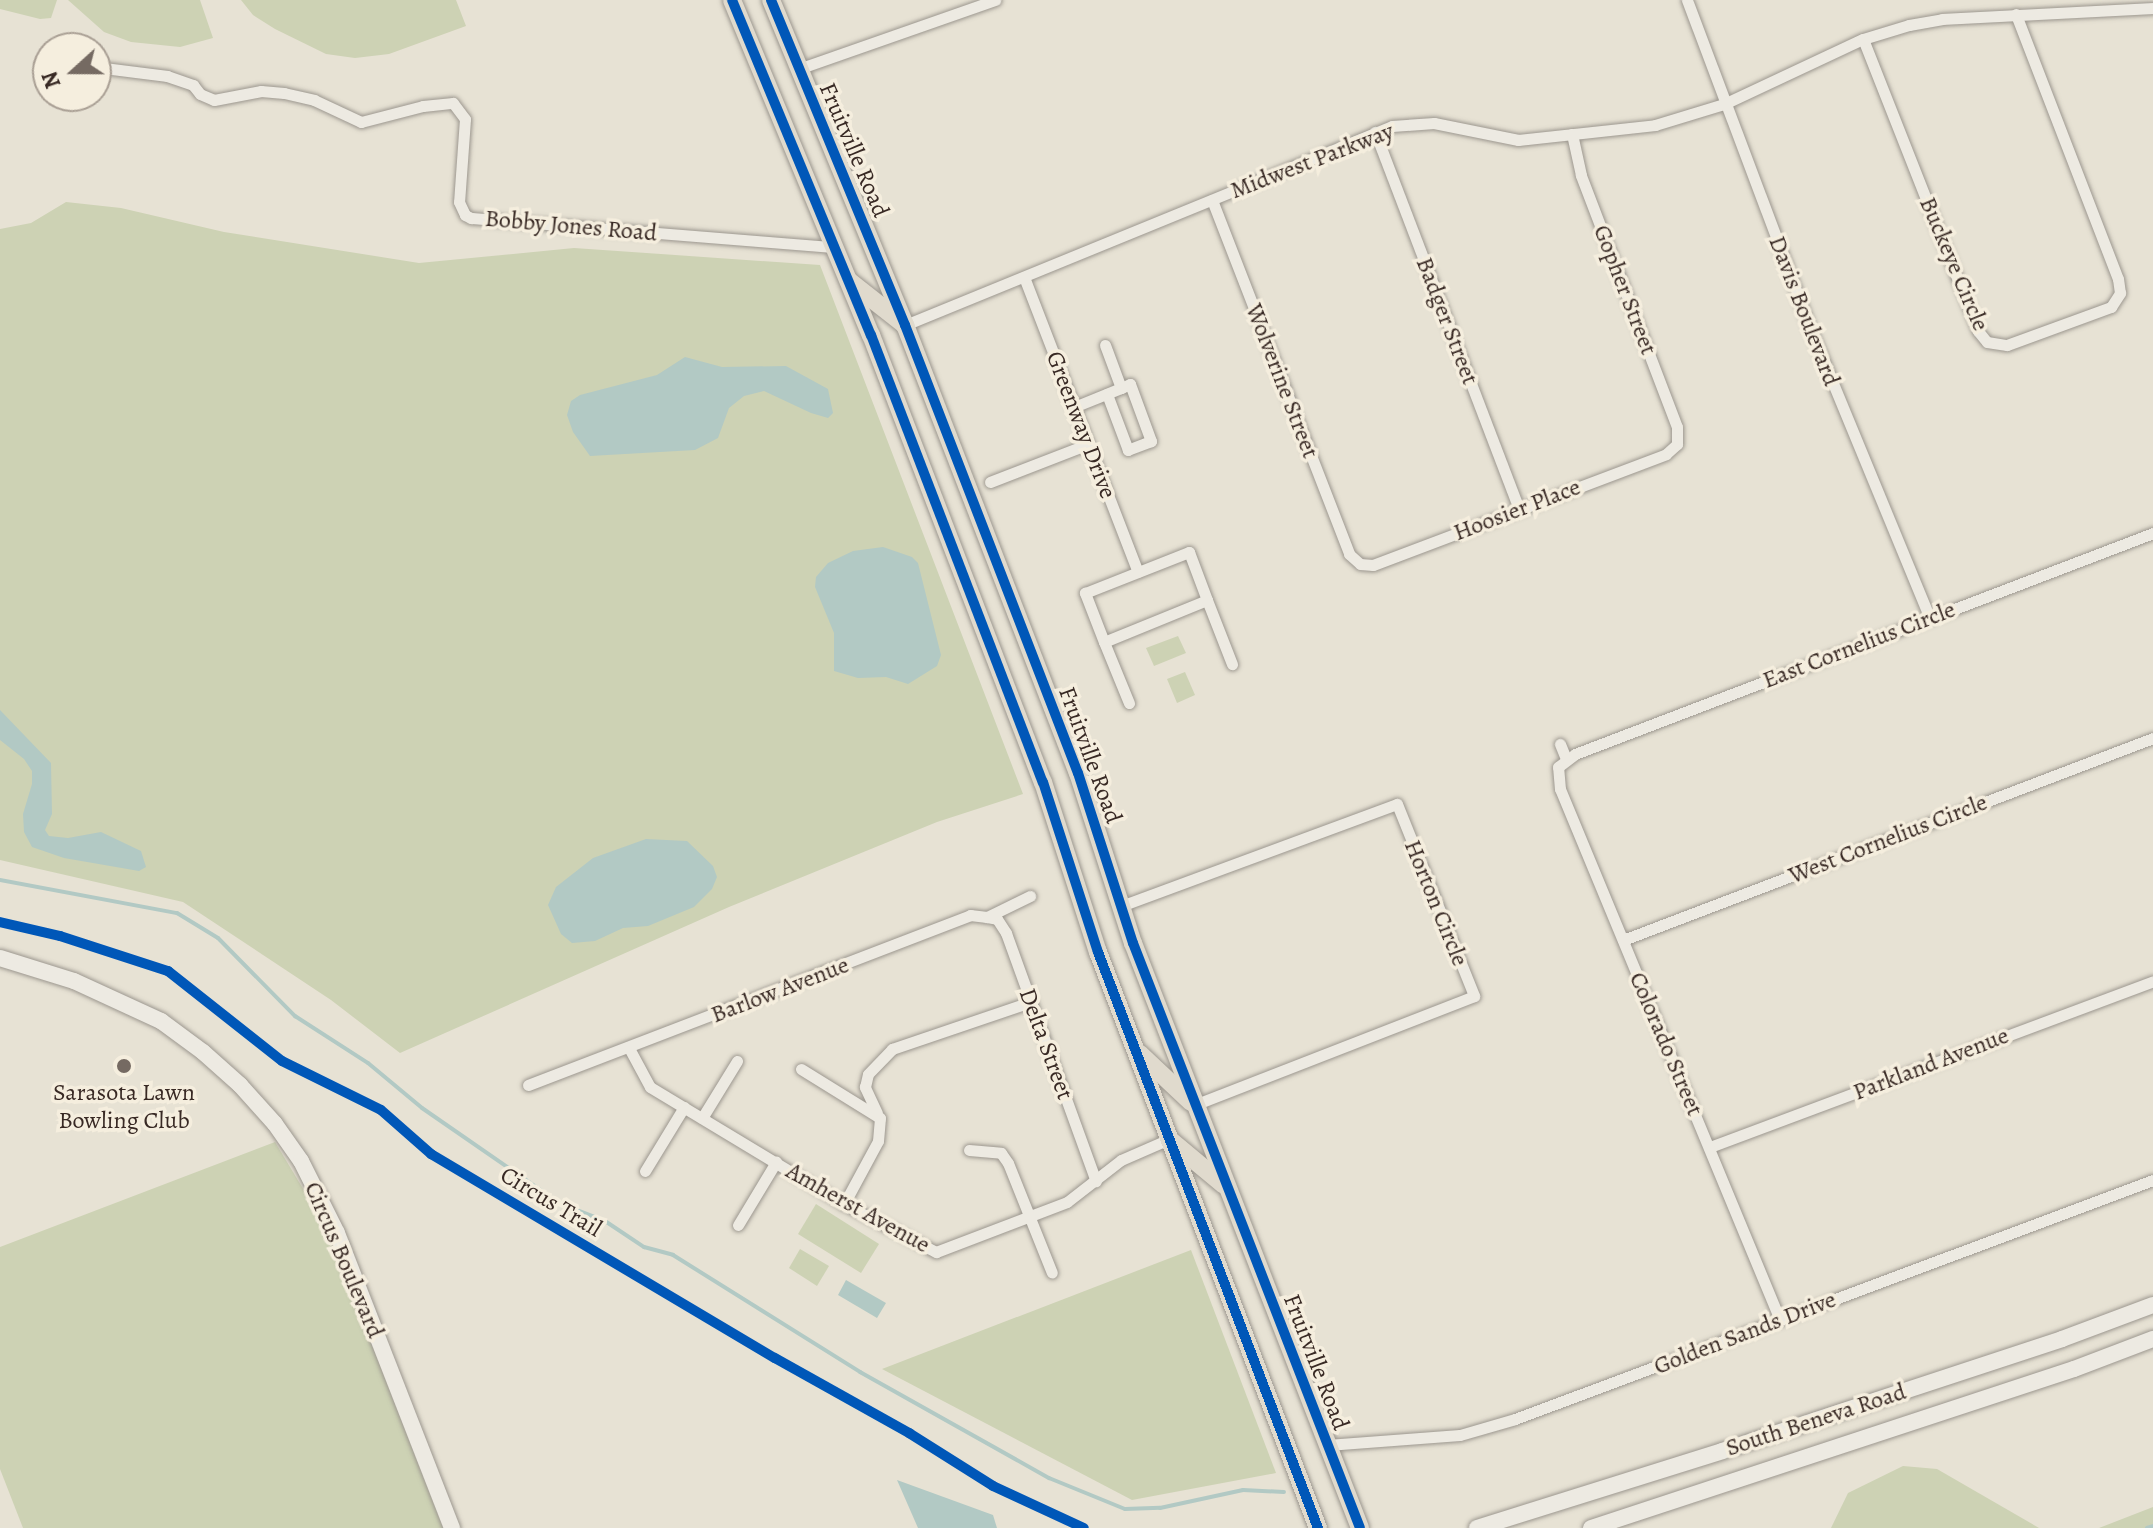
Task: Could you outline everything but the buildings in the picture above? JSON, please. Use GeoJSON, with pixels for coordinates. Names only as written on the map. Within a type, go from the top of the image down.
{"type":"FeatureCollection","features":[{"type":"Feature","properties":{"kind":"main road"},"geometry":{"type":"LineString","coordinates":[[732,0],[834,247],[1043,782],[1094,940],[1318,1528]]}},
{"type":"Feature","properties":{"kind":"main road","name":"Fruitville Road"},"geometry":{"type":"LineString","coordinates":[[771,0],[905,325],[1078,773],[1121,906],[1195,1105],[1360,1528]]}},
{"type":"Feature","properties":{"kind":"main road"},"geometry":{"type":"LineString","coordinates":[[847,280],[905,325]]}},
{"type":"Feature","properties":{"kind":"main road","name":"Circus Boulevard"},"geometry":{"type":"LineString","coordinates":[[0,958],[85,985],[161,1021],[240,1085],[275,1124],[301,1161],[337,1233],[452,1528]]}},
{"type":"Feature","properties":{"kind":"main road"},"geometry":{"type":"LineString","coordinates":[[1135,1049],[1195,1105]]}},
{"type":"Feature","properties":{"kind":"main road"},"geometry":{"type":"LineString","coordinates":[[1169,1139],[1226,1187]]}},
{"type":"Feature","properties":{"kind":"main road","name":"South Beneva Road"},"geometry":{"type":"LineString","coordinates":[[1477,1528],[2062,1339],[2153,1305]]}},
{"type":"Feature","properties":{"kind":"main road","name":"South Beneva Road"},"geometry":{"type":"LineString","coordinates":[[1591,1528],[2074,1369],[2153,1339]]}},
{"type":"Feature","properties":{"kind":"street"},"geometry":{"type":"LineString","coordinates":[[798,69],[995,0]]}},
{"type":"Feature","properties":{"kind":"street","name":"Davis Boulevard"},"geometry":{"type":"LineString","coordinates":[[1687,0],[1809,325],[1930,618]]}},
{"type":"Feature","properties":{"kind":"street","name":"Midwest Parkway"},"geometry":{"type":"LineString","coordinates":[[905,325],[1392,126],[1434,123],[1518,140],[1667,123],[1724,104],[1863,39],[1942,19],[2153,8]]}},
{"type":"Feature","properties":{"kind":"street","name":"Buckeye Circle"},"geometry":{"type":"LineString","coordinates":[[1863,39],[1978,331],[1993,345],[2007,345],[2111,307],[2120,293],[2118,279],[2016,14]]}},
{"type":"Feature","properties":{"kind":"street","name":"Bobby Jones Road"},"geometry":{"type":"LineString","coordinates":[[112,69],[167,76],[193,85],[200,94],[214,100],[261,91],[284,93],[314,100],[361,122],[423,106],[453,103],[465,119],[459,202],[465,215],[471,218],[834,247]]}},
{"type":"Feature","properties":{"kind":"street","name":"Badger Street"},"geometry":{"type":"LineString","coordinates":[[1375,132],[1519,509]]}},
{"type":"Feature","properties":{"kind":"street","name":"Gopher Street"},"geometry":{"type":"LineString","coordinates":[[1572,134],[1581,175],[1677,427],[1677,444]]}},
{"type":"Feature","properties":{"kind":"street","name":"Wolverine Street"},"geometry":{"type":"LineString","coordinates":[[1212,200],[1343,540],[1354,560]]}},
{"type":"Feature","properties":{"kind":"street","name":"Greenway Drive"},"geometry":{"type":"LineString","coordinates":[[1024,277],[1138,572]]}},
{"type":"Feature","properties":{"kind":"street"},"geometry":{"type":"LineString","coordinates":[[1105,345],[1121,388]]}},
{"type":"Feature","properties":{"kind":"street"},"geometry":{"type":"LineString","coordinates":[[1074,407],[1130,384],[1151,441],[1128,450],[1107,394]]}},
{"type":"Feature","properties":{"kind":"street"},"geometry":{"type":"LineString","coordinates":[[990,482],[1088,444]]}},
{"type":"Feature","properties":{"kind":"street","name":"Hoosier Place"},"geometry":{"type":"LineString","coordinates":[[1354,560],[1373,565],[1666,454],[1677,444]]}},
{"type":"Feature","properties":{"kind":"street","name":"East Cornelius Circle"},"geometry":{"type":"LineString","coordinates":[[1562,763],[2153,533]]}},
{"type":"Feature","properties":{"kind":"street"},"geometry":{"type":"LineString","coordinates":[[1129,703],[1085,593],[1189,552],[1232,664]]}},
{"type":"Feature","properties":{"kind":"street"},"geometry":{"type":"LineString","coordinates":[[1104,642],[1207,600]]}},
{"type":"Feature","properties":{"kind":"street","name":"West Cornelius Circle"},"geometry":{"type":"LineString","coordinates":[[1623,940],[2153,738]]}},
{"type":"Feature","properties":{"kind":"street"},"geometry":{"type":"LineString","coordinates":[[1560,744],[1562,763]]}},
{"type":"Feature","properties":{"kind":"street","name":"Colorado Street"},"geometry":{"type":"LineString","coordinates":[[1562,763],[1560,789],[1780,1320]]}},
{"type":"Feature","properties":{"kind":"street","name":"Horton Circle"},"geometry":{"type":"LineString","coordinates":[[1121,906],[1397,804],[1474,996],[1195,1105]]}},
{"type":"Feature","properties":{"kind":"street","name":"Barlow Avenue"},"geometry":{"type":"LineString","coordinates":[[528,1085],[970,915],[987,917],[1030,896]]}},
{"type":"Feature","properties":{"kind":"street","name":"Delta Street"},"geometry":{"type":"LineString","coordinates":[[987,917],[997,919],[1006,933],[1096,1181]]}},
{"type":"Feature","properties":{"kind":"street","name":"Parkland Avenue"},"geometry":{"type":"LineString","coordinates":[[1710,1147],[2153,981]]}},
{"type":"Feature","properties":{"kind":"street"},"geometry":{"type":"LineString","coordinates":[[844,1204],[878,1141],[881,1122],[865,1087],[868,1074],[892,1049],[1030,1002]]}},
{"type":"Feature","properties":{"kind":"street","name":"Amherst Avenue"},"geometry":{"type":"LineString","coordinates":[[629,1048],[650,1087],[844,1204],[936,1252],[1067,1202],[1121,1160],[1169,1139]]}},
{"type":"Feature","properties":{"kind":"street"},"geometry":{"type":"LineString","coordinates":[[702,1118],[737,1061]]}},
{"type":"Feature","properties":{"kind":"street"},"geometry":{"type":"LineString","coordinates":[[801,1069],[877,1113]]}},
{"type":"Feature","properties":{"kind":"street"},"geometry":{"type":"LineString","coordinates":[[645,1171],[684,1107]]}},
{"type":"Feature","properties":{"kind":"street"},"geometry":{"type":"LineString","coordinates":[[969,1150],[1001,1153],[1031,1217],[1052,1273]]}},
{"type":"Feature","properties":{"kind":"street","name":"Amherst Avenue"},"geometry":{"type":"LineString","coordinates":[[738,1225],[776,1162]]}},
{"type":"Feature","properties":{"kind":"street","name":"Golden Sands Drive"},"geometry":{"type":"LineString","coordinates":[[1327,1445],[1412,1441],[1486,1429],[2153,1180]]}},
{"type":"Feature","properties":{"kind":"green space"},"geometry":{"type":"Polygon","coordinates":[[[0,0],[57,0],[51,18],[40,19],[0,9],[0,0]]]}},
{"type":"Feature","properties":{"kind":"green space"},"geometry":{"type":"Polygon","coordinates":[[[68,0],[200,0],[213,38],[180,47],[131,42],[112,35],[112,32],[104,32],[68,0]]]}},
{"type":"Feature","properties":{"kind":"green space"},"geometry":{"type":"Polygon","coordinates":[[[241,0],[456,0],[466,26],[389,54],[355,58],[326,54],[275,29],[253,15],[241,0]]]}},
{"type":"Feature","properties":{"kind":"green space"},"geometry":{"type":"Polygon","coordinates":[[[66,202],[121,208],[224,232],[419,263],[574,248],[820,265],[1023,794],[937,822],[729,907],[400,1053],[331,1000],[183,902],[0,860],[0,229],[31,223],[66,202]]]}},
{"type":"Feature","properties":{"kind":"green space"},"geometry":{"type":"Polygon","coordinates":[[[1178,636],[1186,653],[1154,666],[1146,648],[1178,636]]]}},
{"type":"Feature","properties":{"kind":"green space"},"geometry":{"type":"Polygon","coordinates":[[[1185,672],[1195,695],[1177,703],[1167,679],[1185,672]]]}},
{"type":"Feature","properties":{"kind":"green space"},"geometry":{"type":"Polygon","coordinates":[[[275,1142],[326,1227],[443,1528],[23,1528],[0,1469],[0,1247],[275,1142]]]}},
{"type":"Feature","properties":{"kind":"green space"},"geometry":{"type":"Polygon","coordinates":[[[816,1204],[879,1244],[861,1273],[798,1234],[816,1204]]]}},
{"type":"Feature","properties":{"kind":"green space"},"geometry":{"type":"Polygon","coordinates":[[[800,1249],[829,1266],[817,1286],[789,1268],[800,1249]]]}},
{"type":"Feature","properties":{"kind":"green space"},"geometry":{"type":"Polygon","coordinates":[[[1191,1250],[1276,1473],[1132,1500],[882,1369],[1191,1250]]]}},
{"type":"Feature","properties":{"kind":"green space"},"geometry":{"type":"Polygon","coordinates":[[[1903,1466],[1937,1469],[2039,1528],[1831,1528],[1848,1493],[1903,1466]]]}},
{"type":"Feature","properties":{"kind":"green space"},"geometry":{"type":"Polygon","coordinates":[[[2153,1507],[2153,1528],[2099,1528],[2153,1507]]]}},
{"type":"Feature","properties":{"kind":"water"},"geometry":{"type":"Polygon","coordinates":[[[685,357],[722,367],[786,366],[828,389],[833,413],[828,418],[811,413],[764,391],[744,396],[729,408],[718,438],[695,450],[590,456],[573,432],[567,415],[571,401],[580,395],[657,375],[685,357]]]}},
{"type":"Feature","properties":{"kind":"water"},"geometry":{"type":"Polygon","coordinates":[[[883,547],[912,557],[918,563],[941,655],[937,666],[908,684],[886,677],[858,678],[834,671],[834,633],[815,587],[816,577],[828,563],[853,551],[883,547]]]}},
{"type":"Feature","properties":{"kind":"water"},"geometry":{"type":"Polygon","coordinates":[[[0,710],[51,763],[52,814],[45,830],[49,836],[68,838],[101,832],[141,851],[146,867],[139,871],[64,858],[32,847],[24,832],[23,814],[32,784],[32,771],[24,759],[0,740],[0,710]]]}},
{"type":"Feature","properties":{"kind":"water"},"geometry":{"type":"Polygon","coordinates":[[[646,839],[687,841],[713,866],[717,877],[712,889],[694,907],[648,926],[623,928],[595,941],[572,943],[561,934],[548,905],[556,887],[593,858],[646,839]]]}},
{"type":"Feature","properties":{"kind":"water"},"geometry":{"type":"Polygon","coordinates":[[[846,1280],[886,1303],[877,1318],[838,1295],[846,1280]]]}},
{"type":"Feature","properties":{"kind":"water"},"geometry":{"type":"Polygon","coordinates":[[[897,1480],[993,1515],[997,1528],[918,1528],[897,1480]]]}},
{"type":"Feature","properties":{"kind":"waterway"},"geometry":{"type":"LineString","coordinates":[[0,880],[177,913],[218,938],[295,1016],[368,1063],[422,1108],[559,1203],[605,1221],[644,1247],[673,1255],[860,1372],[1049,1478],[1125,1509],[1160,1508],[1243,1490],[1284,1492]]}},
{"type":"Feature","properties":{"kind":"waterway"},"geometry":{"type":"LineString","coordinates":[[2147,1528],[2153,1526]]}},
{"type":"Feature","properties":{"kind":"cycle path"},"geometry":{"type":"LineString","coordinates":[[732,0],[871,335],[1043,782],[1098,952],[1318,1528]]}},
{"type":"Feature","properties":{"kind":"cycle path"},"geometry":{"type":"LineString","coordinates":[[771,0],[905,325],[1078,773],[1133,943],[1360,1528]]}},
{"type":"Feature","properties":{"kind":"cycle path","name":"Circus Trail"},"geometry":{"type":"LineString","coordinates":[[0,922],[60,936],[168,971],[282,1061],[381,1110],[431,1154],[775,1358],[909,1433],[993,1486],[1084,1528]]}},
{"type":"Feature","properties":{"kind":"place","name":"Sarasota Lawn Bowling Club"},"geometry":{"type":"Point","coordinates":[124,1066]}}]}
